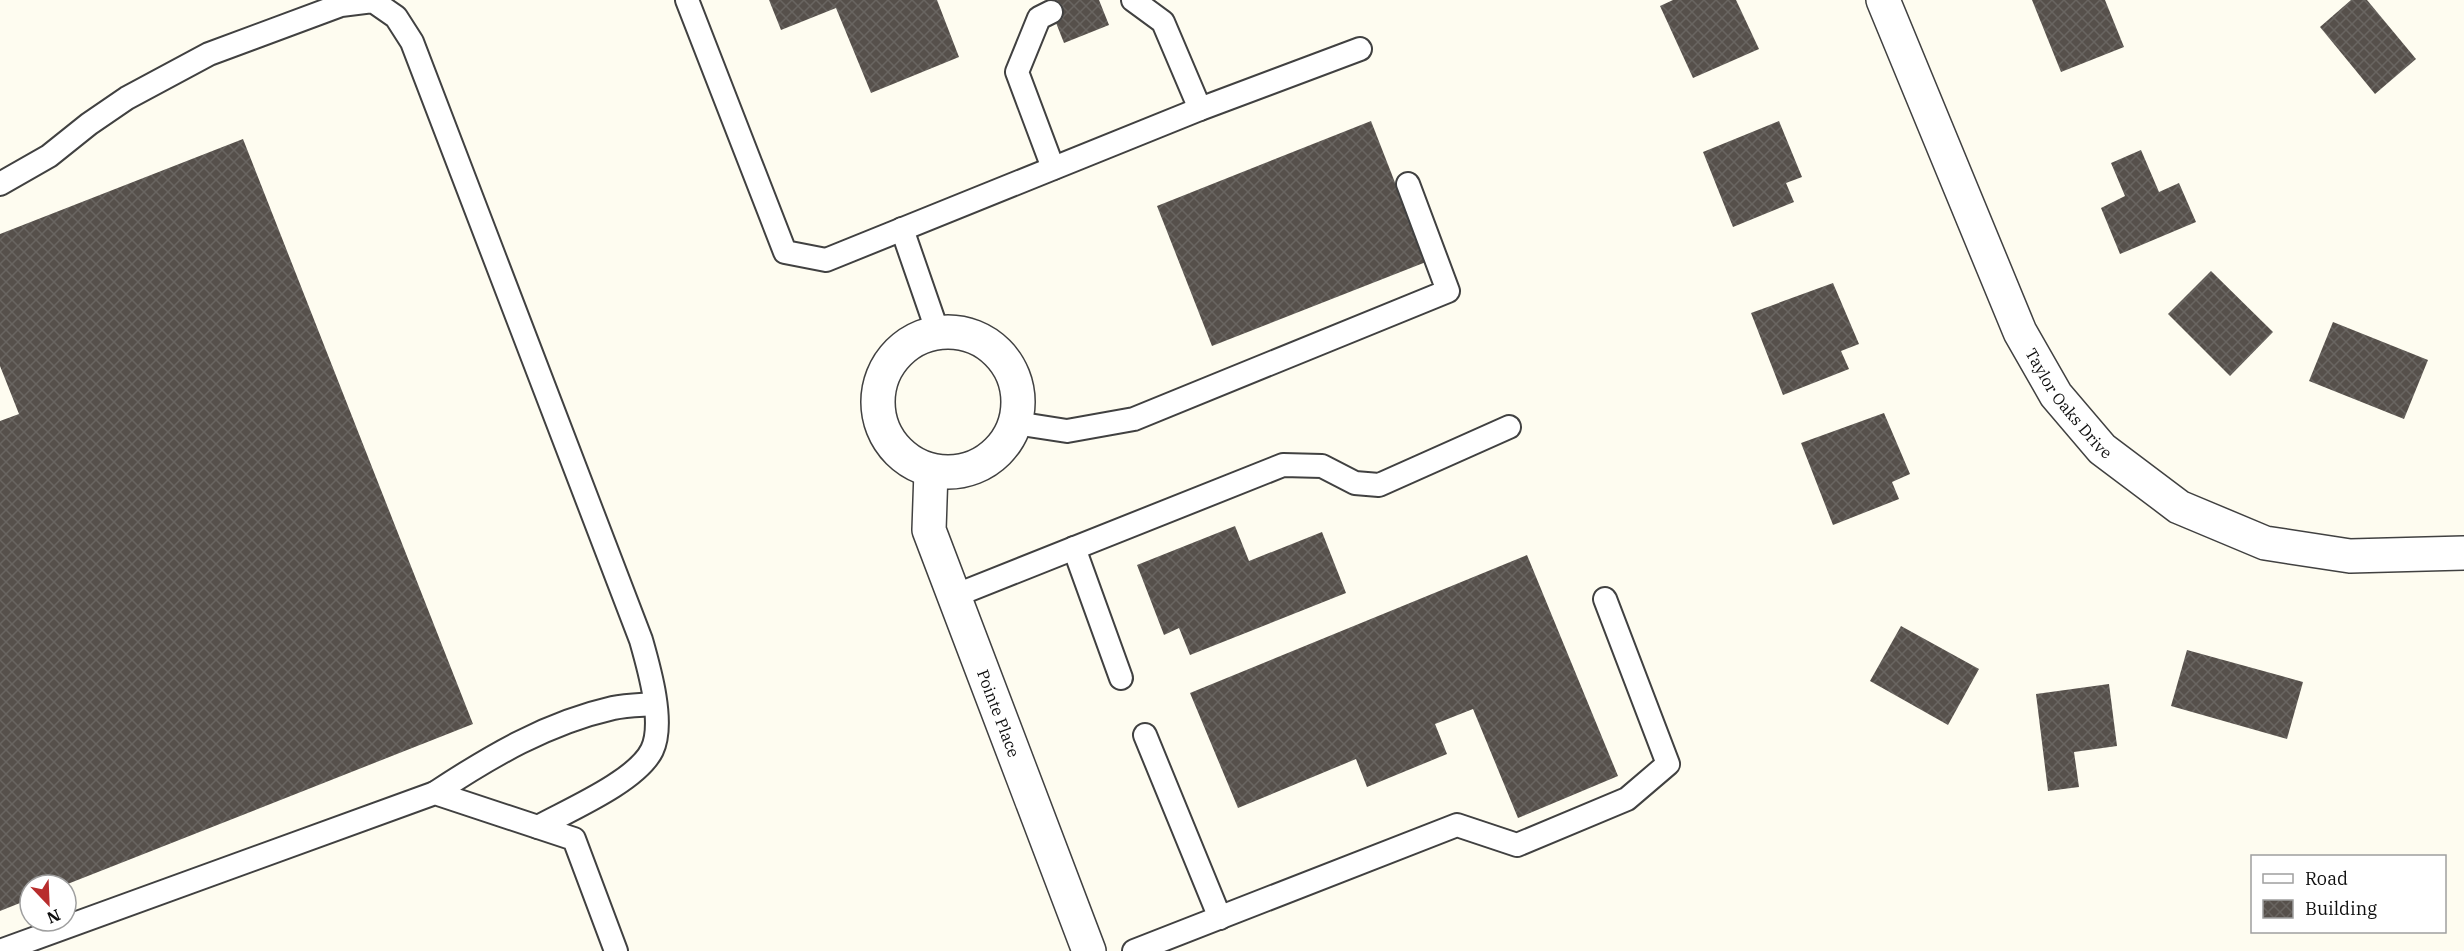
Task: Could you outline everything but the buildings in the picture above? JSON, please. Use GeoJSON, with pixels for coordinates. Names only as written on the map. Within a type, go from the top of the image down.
{"type":"FeatureCollection","features":[{"type":"Feature","properties":{"kind":"street","name":"Taylor Oaks Drive"},"geometry":{"type":"LineString","coordinates":[[1883,0],[2020,332],[2056,395],[2102,449],[2179,507],[2265,543],[2350,556],[2464,553]]}},
{"type":"Feature","properties":{"kind":"street"},"geometry":{"type":"LineString","coordinates":[[938,333],[958,333],[977,338],[993,348],[1006,363],[1015,381],[1019,402],[1016,423],[1006,442],[992,458],[973,468],[952,473],[931,471],[913,464],[898,452],[887,437],[879,420],[880,381],[889,364],[903,349],[919,338],[938,333]]}},
{"type":"Feature","properties":{"kind":"street","name":"Pointe Place"},"geometry":{"type":"LineString","coordinates":[[931,471],[928,530],[1089,951]]}},
{"type":"Feature","properties":{"kind":"lane"},"geometry":{"type":"LineString","coordinates":[[687,0],[785,252],[826,260],[1200,109],[1360,49]]}},
{"type":"Feature","properties":{"kind":"lane"},"geometry":{"type":"LineString","coordinates":[[1133,0],[1163,22],[1200,109]]}},
{"type":"Feature","properties":{"kind":"lane"},"geometry":{"type":"LineString","coordinates":[[0,184],[49,156],[89,124],[127,98],[208,54],[340,5],[374,2],[396,16],[412,42],[641,640],[649,670],[656,726],[653,748],[643,765],[621,782],[538,827]]}},
{"type":"Feature","properties":{"kind":"lane"},"geometry":{"type":"LineString","coordinates":[[1051,12],[1039,18],[1017,72],[1053,168]]}},
{"type":"Feature","properties":{"kind":"lane"},"geometry":{"type":"LineString","coordinates":[[1016,423],[1067,431],[1134,419],[1448,291],[1408,184]]}},
{"type":"Feature","properties":{"kind":"lane"},"geometry":{"type":"LineString","coordinates":[[902,229],[938,333]]}},
{"type":"Feature","properties":{"kind":"lane"},"geometry":{"type":"LineString","coordinates":[[954,596],[1283,465],[1322,465],[1355,483],[1379,485],[1509,427]]}},
{"type":"Feature","properties":{"kind":"lane"},"geometry":{"type":"LineString","coordinates":[[1074,548],[1121,678]]}},
{"type":"Feature","properties":{"kind":"lane"},"geometry":{"type":"LineString","coordinates":[[1134,951],[1457,825],[1517,845],[1628,799],[1668,764],[1605,599]]}},
{"type":"Feature","properties":{"kind":"lane"},"geometry":{"type":"LineString","coordinates":[[0,951],[435,793],[487,759],[532,735],[615,707],[654,704]]}},
{"type":"Feature","properties":{"kind":"lane"},"geometry":{"type":"LineString","coordinates":[[1145,735],[1220,918]]}},
{"type":"Feature","properties":{"kind":"lane"},"geometry":{"type":"LineString","coordinates":[[435,793],[574,839],[616,951]]}}]}
